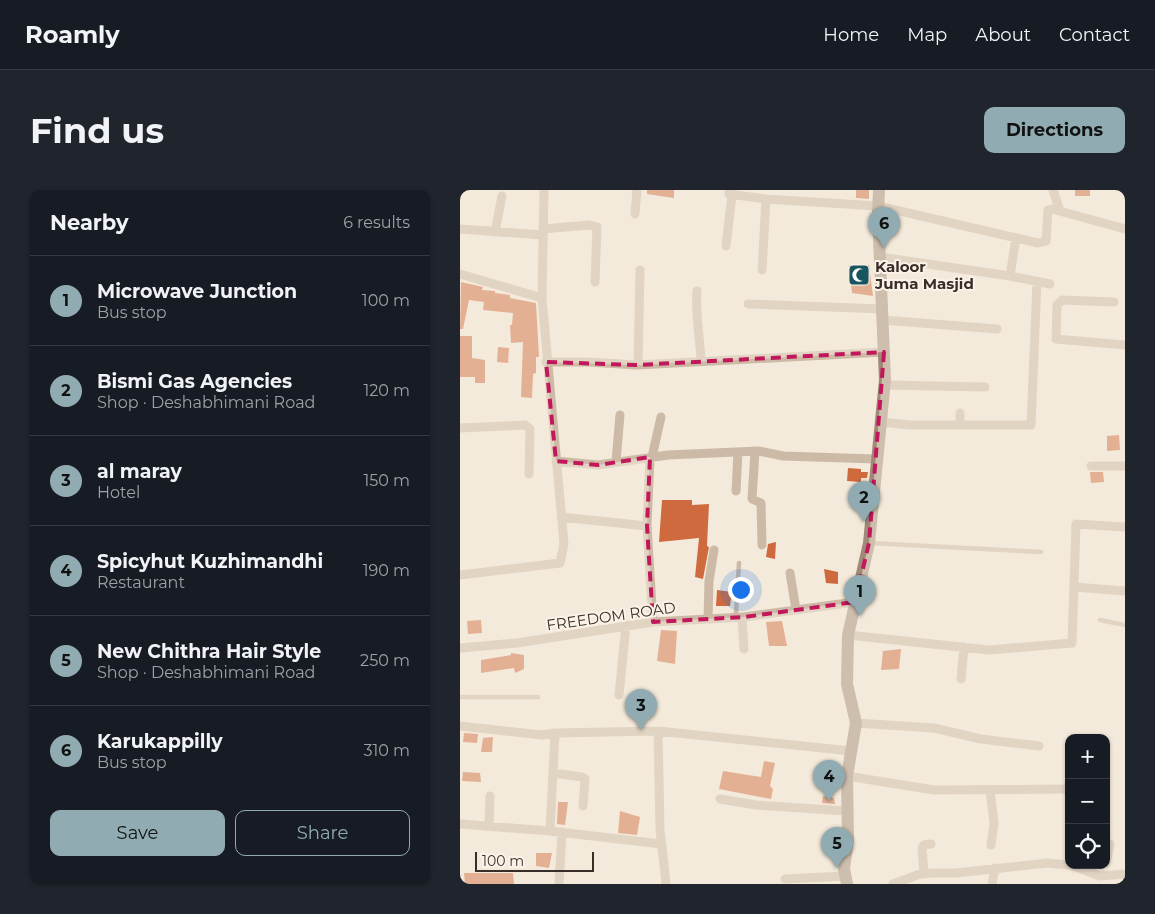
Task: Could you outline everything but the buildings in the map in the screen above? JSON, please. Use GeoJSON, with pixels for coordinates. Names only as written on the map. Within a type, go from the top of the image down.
{"type":"FeatureCollection","features":[{"type":"Feature","properties":{"kind":"street"},"geometry":{"type":"LineString","coordinates":[[460,575],[560,563],[564,544],[546,362],[542,298],[544,190]]}},
{"type":"Feature","properties":{"kind":"street"},"geometry":{"type":"LineString","coordinates":[[635,214],[637,190]]}},
{"type":"Feature","properties":{"kind":"street"},"geometry":{"type":"LineString","coordinates":[[784,879],[846,880],[844,869],[848,840],[846,811],[847,776],[856,723],[847,684],[848,635],[869,542],[885,385],[879,190]]}},
{"type":"Feature","properties":{"kind":"street"},"geometry":{"type":"LineString","coordinates":[[1053,190],[1060,211]]}},
{"type":"Feature","properties":{"kind":"street"},"geometry":{"type":"LineString","coordinates":[[726,246],[731,192],[766,199],[878,206],[1038,242],[1046,242],[1048,210],[1060,211],[1125,229]]}},
{"type":"Feature","properties":{"kind":"street"},"geometry":{"type":"LineString","coordinates":[[495,232],[502,196]]}},
{"type":"Feature","properties":{"kind":"street"},"geometry":{"type":"LineString","coordinates":[[762,270],[766,199]]}},
{"type":"Feature","properties":{"kind":"street"},"geometry":{"type":"LineString","coordinates":[[460,229],[495,232],[543,232],[589,224],[597,227],[595,282]]}},
{"type":"Feature","properties":{"kind":"street"},"geometry":{"type":"LineString","coordinates":[[1010,276],[1016,238]]}},
{"type":"Feature","properties":{"kind":"street"},"geometry":{"type":"LineString","coordinates":[[880,257],[1010,276],[1050,284]]}},
{"type":"Feature","properties":{"kind":"street"},"geometry":{"type":"LineString","coordinates":[[638,365],[640,270]]}},
{"type":"Feature","properties":{"kind":"street"},"geometry":{"type":"LineString","coordinates":[[460,274],[542,298]]}},
{"type":"Feature","properties":{"kind":"street"},"geometry":{"type":"LineString","coordinates":[[882,422],[910,425],[1030,425],[1037,282]]}},
{"type":"Feature","properties":{"kind":"street"},"geometry":{"type":"LineString","coordinates":[[697,291],[696,321],[700,330],[701,361]]}},
{"type":"Feature","properties":{"kind":"street"},"geometry":{"type":"LineString","coordinates":[[1114,302],[1062,300],[1057,305],[1056,339],[1125,346]]}},
{"type":"Feature","properties":{"kind":"street"},"geometry":{"type":"LineString","coordinates":[[748,304],[883,314],[997,329]]}},
{"type":"Feature","properties":{"kind":"street"},"geometry":{"type":"LineString","coordinates":[[546,362],[638,365],[884,352]]}},
{"type":"Feature","properties":{"kind":"street"},"geometry":{"type":"LineString","coordinates":[[885,385],[985,388]]}},
{"type":"Feature","properties":{"kind":"street"},"geometry":{"type":"LineString","coordinates":[[960,412],[960,425]]}},
{"type":"Feature","properties":{"kind":"street"},"geometry":{"type":"LineString","coordinates":[[616,461],[620,416]]}},
{"type":"Feature","properties":{"kind":"street"},"geometry":{"type":"LineString","coordinates":[[653,622],[646,526],[651,457],[661,417]]}},
{"type":"Feature","properties":{"kind":"street"},"geometry":{"type":"LineString","coordinates":[[460,428],[525,425],[530,429],[528,474]]}},
{"type":"Feature","properties":{"kind":"street"},"geometry":{"type":"LineString","coordinates":[[556,461],[598,465],[651,457],[754,451],[783,456],[876,460]]}},
{"type":"Feature","properties":{"kind":"street"},"geometry":{"type":"LineString","coordinates":[[754,451],[752,499],[761,503],[762,545]]}},
{"type":"Feature","properties":{"kind":"street"},"geometry":{"type":"LineString","coordinates":[[736,491],[738,452]]}},
{"type":"Feature","properties":{"kind":"street"},"geometry":{"type":"LineString","coordinates":[[1091,466],[1125,466]]}},
{"type":"Feature","properties":{"kind":"street"},"geometry":{"type":"LineString","coordinates":[[561,517],[646,526]]}},
{"type":"Feature","properties":{"kind":"street"},"geometry":{"type":"LineString","coordinates":[[848,635],[988,650],[1072,643],[1076,524],[1125,527]]}},
{"type":"Feature","properties":{"kind":"street"},"geometry":{"type":"LineString","coordinates":[[708,620],[709,581],[714,550]]}},
{"type":"Feature","properties":{"kind":"street"},"geometry":{"type":"LineString","coordinates":[[790,573],[796,610]]}},
{"type":"Feature","properties":{"kind":"street"},"geometry":{"type":"LineString","coordinates":[[1074,587],[1125,591]]}},
{"type":"Feature","properties":{"kind":"street","name":"FREEDOM ROAD"},"geometry":{"type":"LineString","coordinates":[[460,648],[517,643],[626,625],[740,617],[855,602]]}},
{"type":"Feature","properties":{"kind":"street"},"geometry":{"type":"LineString","coordinates":[[740,617],[744,649]]}},
{"type":"Feature","properties":{"kind":"street"},"geometry":{"type":"LineString","coordinates":[[619,695],[626,625]]}},
{"type":"Feature","properties":{"kind":"street"},"geometry":{"type":"LineString","coordinates":[[961,679],[964,647]]}},
{"type":"Feature","properties":{"kind":"street"},"geometry":{"type":"LineString","coordinates":[[856,723],[934,728],[981,739],[1039,746]]}},
{"type":"Feature","properties":{"kind":"street"},"geometry":{"type":"LineString","coordinates":[[460,726],[542,735],[555,733],[658,731],[851,751]]}},
{"type":"Feature","properties":{"kind":"street"},"geometry":{"type":"LineString","coordinates":[[658,731],[661,844],[666,884]]}},
{"type":"Feature","properties":{"kind":"street"},"geometry":{"type":"LineString","coordinates":[[550,831],[555,733]]}},
{"type":"Feature","properties":{"kind":"street"},"geometry":{"type":"LineString","coordinates":[[553,773],[578,776],[585,779],[582,806]]}},
{"type":"Feature","properties":{"kind":"street"},"geometry":{"type":"LineString","coordinates":[[847,776],[934,790],[990,790],[1037,787],[1065,789]]}},
{"type":"Feature","properties":{"kind":"street"},"geometry":{"type":"LineString","coordinates":[[990,790],[994,822],[991,845]]}},
{"type":"Feature","properties":{"kind":"street"},"geometry":{"type":"LineString","coordinates":[[489,826],[490,796]]}},
{"type":"Feature","properties":{"kind":"street"},"geometry":{"type":"LineString","coordinates":[[720,799],[756,805],[846,811]]}},
{"type":"Feature","properties":{"kind":"street"},"geometry":{"type":"LineString","coordinates":[[460,824],[562,832],[661,844]]}},
{"type":"Feature","properties":{"kind":"street"},"geometry":{"type":"LineString","coordinates":[[559,884],[562,832]]}},
{"type":"Feature","properties":{"kind":"street"},"geometry":{"type":"LineString","coordinates":[[924,874],[922,848],[924,845],[931,844]]}},
{"type":"Feature","properties":{"kind":"street"},"geometry":{"type":"LineString","coordinates":[[893,884],[924,874],[956,873],[1047,863],[1065,865]]}},
{"type":"Feature","properties":{"kind":"street"},"geometry":{"type":"LineString","coordinates":[[992,884],[995,868]]}},
{"type":"Feature","properties":{"kind":"street"},"geometry":{"type":"LineString","coordinates":[[1079,869],[1101,879],[1125,874]]}},
{"type":"Feature","properties":{"kind":"lane"},"geometry":{"type":"LineString","coordinates":[[869,542],[1041,552]]}},
{"type":"Feature","properties":{"kind":"lane"},"geometry":{"type":"LineString","coordinates":[[739,563],[736,613],[740,617]]}},
{"type":"Feature","properties":{"kind":"lane"},"geometry":{"type":"LineString","coordinates":[[1100,620],[1125,625]]}},
{"type":"Feature","properties":{"kind":"lane"},"geometry":{"type":"LineString","coordinates":[[460,697],[538,697]]}},
{"type":"Feature","properties":{"kind":"highlighted area"},"geometry":{"type":"Polygon","coordinates":[[[884,352],[869,543],[855,602],[744,617],[653,622],[647,526],[650,457],[598,465],[556,461],[546,362],[637,365],[884,352]]]}},
{"type":"Feature","properties":{"kind":"place","name":"Karukappilly"},"geometry":{"type":"Point","coordinates":[884,248]}},
{"type":"Feature","properties":{"kind":"place","name":"Kaloor Juma Masjid"},"geometry":{"type":"Point","coordinates":[859,275]}},
{"type":"Feature","properties":{"kind":"place","name":"Bismi Gas Agencies"},"geometry":{"type":"Point","coordinates":[864,522]}},
{"type":"Feature","properties":{"kind":"place","name":"Microwave Junction"},"geometry":{"type":"Point","coordinates":[860,616]}},
{"type":"Feature","properties":{"kind":"place","name":"al maray"},"geometry":{"type":"Point","coordinates":[641,730]}},
{"type":"Feature","properties":{"kind":"place","name":"Spicyhut Kuzhimandhi"},"geometry":{"type":"Point","coordinates":[829,801]}},
{"type":"Feature","properties":{"kind":"place","name":"New Chithra Hair Style"},"geometry":{"type":"Point","coordinates":[837,868]}}]}
